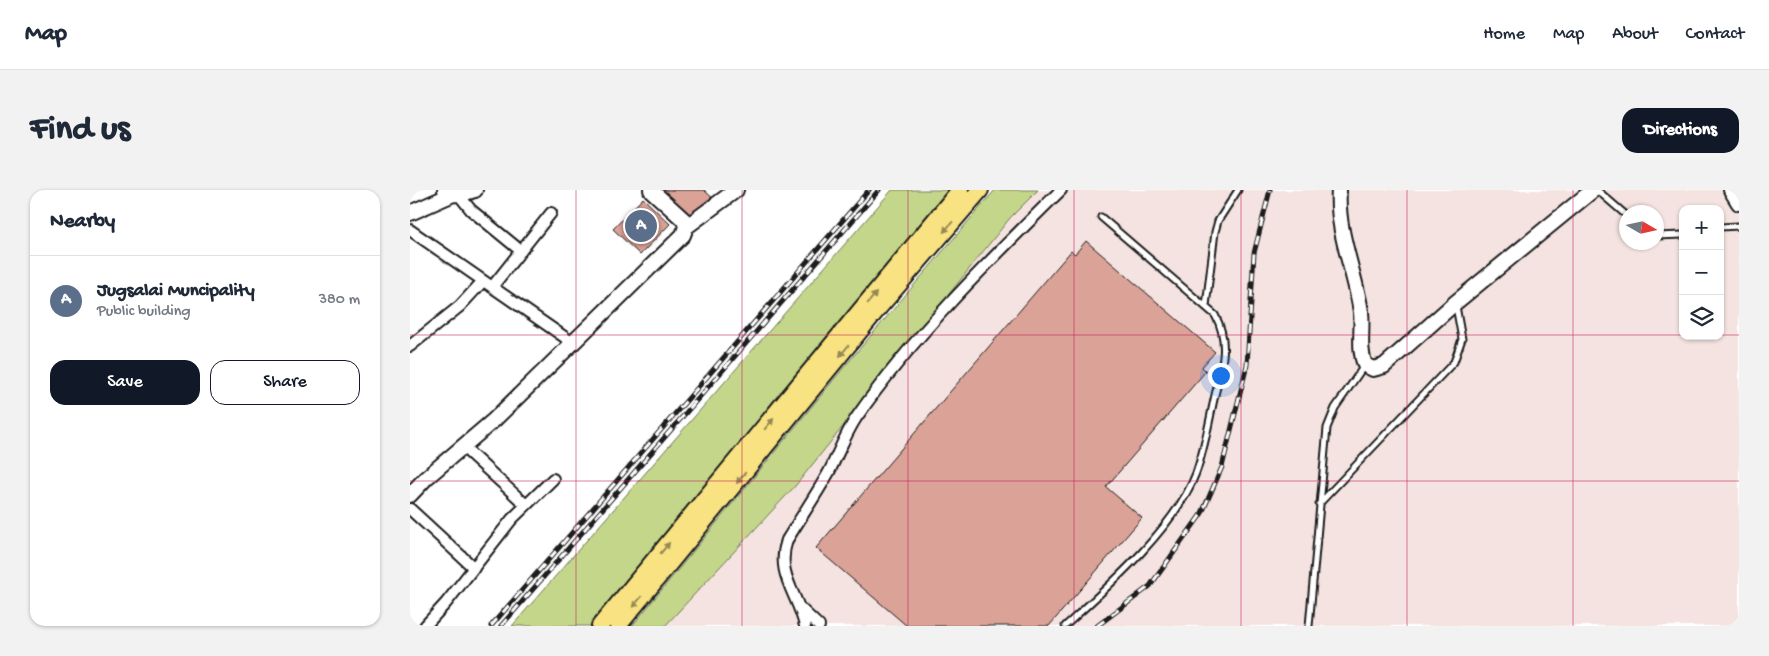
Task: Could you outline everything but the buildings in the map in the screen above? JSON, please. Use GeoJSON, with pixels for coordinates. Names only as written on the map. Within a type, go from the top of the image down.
{"type":"FeatureCollection","features":[{"type":"Feature","properties":{"kind":"main road"},"geometry":{"type":"LineString","coordinates":[[600,626],[960,190]]}},
{"type":"Feature","properties":{"kind":"main road"},"geometry":{"type":"LineString","coordinates":[[618,626],[880,306],[980,190]]}},
{"type":"Feature","properties":{"kind":"street"},"geometry":{"type":"LineString","coordinates":[[410,213],[452,193],[475,190]]}},
{"type":"Feature","properties":{"kind":"street"},"geometry":{"type":"LineString","coordinates":[[410,495],[494,420],[683,236],[686,227],[684,220],[651,190]]}},
{"type":"Feature","properties":{"kind":"street"},"geometry":{"type":"LineString","coordinates":[[686,227],[736,190]]}},
{"type":"Feature","properties":{"kind":"street"},"geometry":{"type":"LineString","coordinates":[[805,626],[801,609],[784,576],[783,551],[787,540],[829,472],[847,433],[899,364],[946,309],[984,267],[1061,190]]}},
{"type":"Feature","properties":{"kind":"street"},"geometry":{"type":"LineString","coordinates":[[1339,190],[1338,203],[1343,238],[1361,310],[1361,356],[1365,365],[1373,369],[1384,366],[1455,303],[1593,190]]}},
{"type":"Feature","properties":{"kind":"street"},"geometry":{"type":"LineString","coordinates":[[1731,190],[1739,203]]}},
{"type":"Feature","properties":{"kind":"street"},"geometry":{"type":"LineString","coordinates":[[452,193],[521,251]]}},
{"type":"Feature","properties":{"kind":"street"},"geometry":{"type":"LineString","coordinates":[[410,346],[487,284],[521,251],[551,213]]}},
{"type":"Feature","properties":{"kind":"street"},"geometry":{"type":"LineString","coordinates":[[410,230],[573,343]]}},
{"type":"Feature","properties":{"kind":"street"},"geometry":{"type":"LineString","coordinates":[[463,447],[526,505]]}},
{"type":"Feature","properties":{"kind":"street"},"geometry":{"type":"LineString","coordinates":[[426,626],[512,519],[553,480]]}},
{"type":"Feature","properties":{"kind":"street"},"geometry":{"type":"LineString","coordinates":[[410,509],[474,568]]}},
{"type":"Feature","properties":{"kind":"street"},"geometry":{"type":"LineString","coordinates":[[801,609],[819,626]]}},
{"type":"Feature","properties":{"kind":"lane"},"geometry":{"type":"LineString","coordinates":[[1206,306],[1218,221],[1238,190]]}},
{"type":"Feature","properties":{"kind":"lane"},"geometry":{"type":"LineString","coordinates":[[1597,190],[1619,209]]}},
{"type":"Feature","properties":{"kind":"lane"},"geometry":{"type":"LineString","coordinates":[[1065,626],[1114,582],[1145,547],[1182,500],[1195,475],[1223,361],[1225,344],[1221,326],[1206,306],[1101,217]]}},
{"type":"Feature","properties":{"kind":"lane"},"geometry":{"type":"LineString","coordinates":[[1724,227],[1739,226]]}},
{"type":"Feature","properties":{"kind":"lane"},"geometry":{"type":"LineString","coordinates":[[1664,236],[1679,235]]}},
{"type":"Feature","properties":{"kind":"lane"},"geometry":{"type":"LineString","coordinates":[[1320,504],[1454,362],[1462,339],[1455,303]]}},
{"type":"Feature","properties":{"kind":"lane"},"geometry":{"type":"LineString","coordinates":[[1309,626],[1327,428],[1335,408],[1365,365]]}},
{"type":"Feature","properties":{"kind":"shaded area"},"geometry":{"type":"Polygon","coordinates":[[[1038,190],[1739,190],[1739,626],[665,626],[796,485],[1010,218],[1038,190]]]}},
{"type":"Feature","properties":{"kind":"green space"},"geometry":{"type":"Polygon","coordinates":[[[892,190],[958,190],[594,626],[512,626],[892,190]]]}},
{"type":"Feature","properties":{"kind":"green space"},"geometry":{"type":"Polygon","coordinates":[[[995,190],[1038,190],[1010,218],[796,485],[665,626],[632,626],[845,366],[995,190]]]}},
{"type":"Feature","properties":{"kind":"railway"},"geometry":{"type":"LineString","coordinates":[[491,626],[869,190]]}},
{"type":"Feature","properties":{"kind":"railway"},"geometry":{"type":"LineString","coordinates":[[501,626],[879,190]]}},
{"type":"Feature","properties":{"kind":"railway"},"geometry":{"type":"LineString","coordinates":[[1097,626],[1150,586],[1202,513],[1222,467],[1247,365],[1254,253],[1270,190]]}},
{"type":"Feature","properties":{"kind":"place","name":"Jugsalai Muncipality"},"geometry":{"type":"Point","coordinates":[641,226]}}]}
